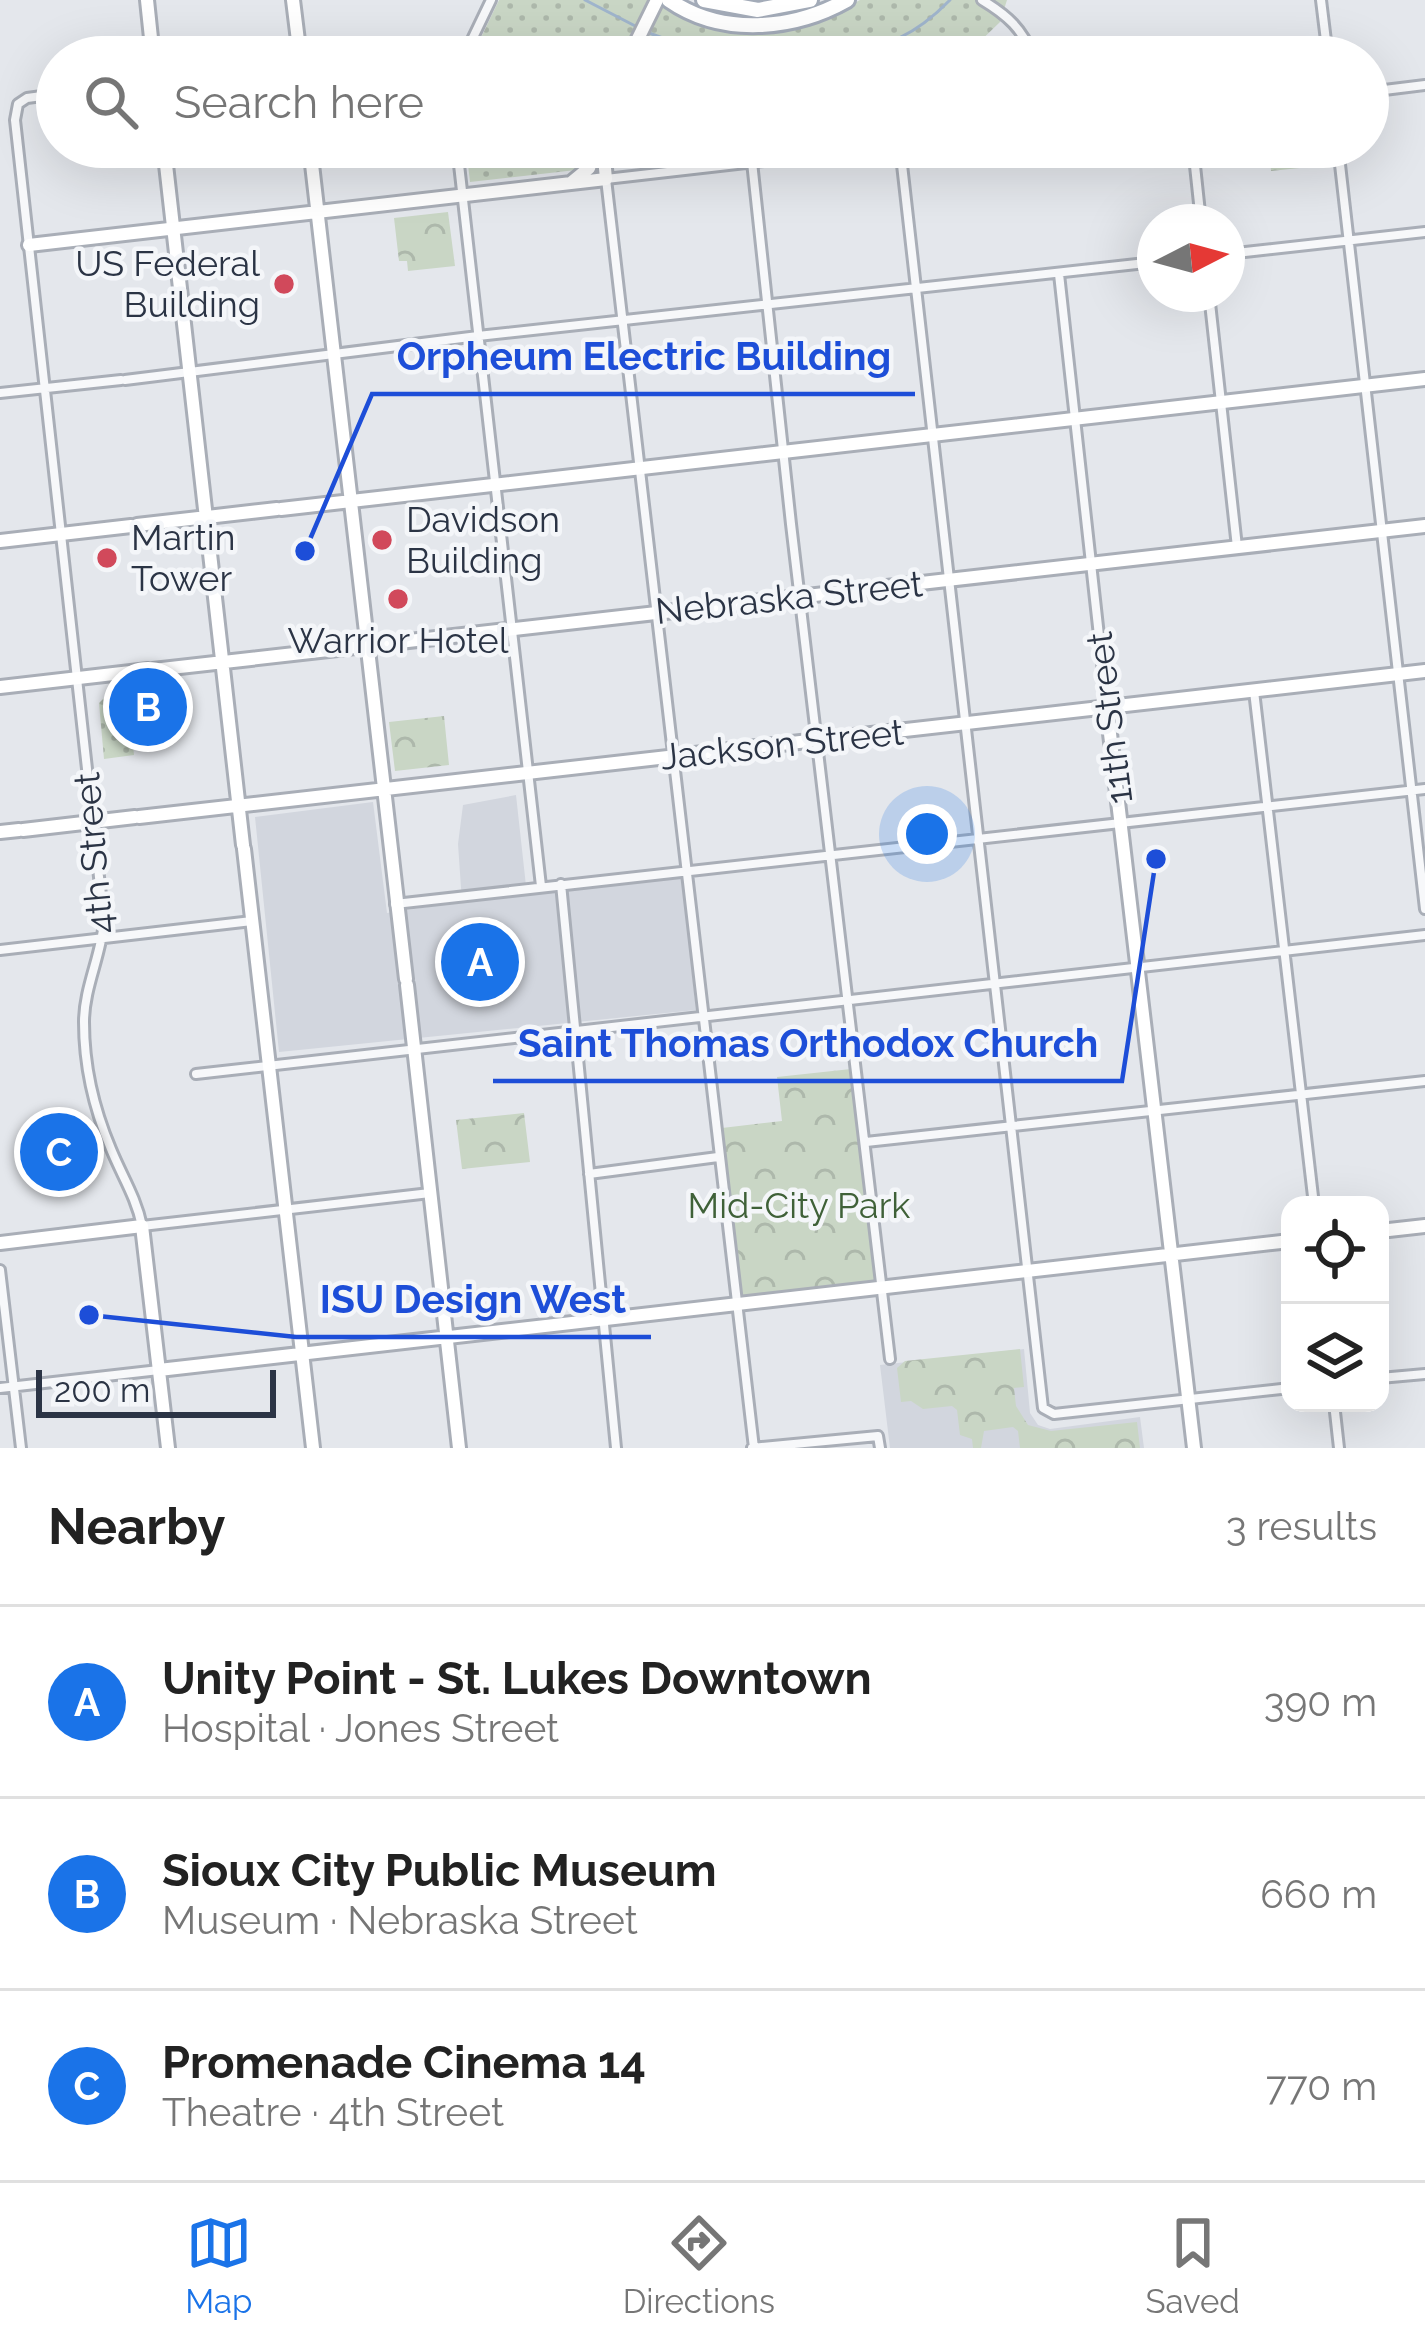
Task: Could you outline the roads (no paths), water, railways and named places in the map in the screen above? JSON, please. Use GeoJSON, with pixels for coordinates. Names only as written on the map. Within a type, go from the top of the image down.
{"type":"FeatureCollection","features":[{"type":"Feature","properties":{"kind":"main road"},"geometry":{"type":"LineString","coordinates":[[147,0],[151,36]]}},
{"type":"Feature","properties":{"kind":"main road"},"geometry":{"type":"LineString","coordinates":[[293,0],[297,36]]}},
{"type":"Feature","properties":{"kind":"main road"},"geometry":{"type":"LineString","coordinates":[[669,0],[702,16],[744,25],[815,16],[847,0]]}},
{"type":"Feature","properties":{"kind":"main road"},"geometry":{"type":"LineString","coordinates":[[704,0],[758,10],[810,0]]}},
{"type":"Feature","properties":{"kind":"main road"},"geometry":{"type":"LineString","coordinates":[[639,36],[655,5]]}},
{"type":"Feature","properties":{"kind":"main road"},"geometry":{"type":"LineString","coordinates":[[166,168],[314,1448]]}},
{"type":"Feature","properties":{"kind":"main road"},"geometry":{"type":"LineString","coordinates":[[312,168],[459,1448]]}},
{"type":"Feature","properties":{"kind":"main road"},"geometry":{"type":"LineString","coordinates":[[571,183],[589,168]]}},
{"type":"Feature","properties":{"kind":"main road"},"geometry":{"type":"LineString","coordinates":[[29,244],[607,179],[605,168]]}},
{"type":"Feature","properties":{"kind":"main road"},"geometry":{"type":"LineString","coordinates":[[0,541],[1425,379]]}},
{"type":"Feature","properties":{"kind":"main road","name":"Nebraska Street"},"geometry":{"type":"LineString","coordinates":[[0,687],[1425,526]]}},
{"type":"Feature","properties":{"kind":"main road","name":"Jackson Street"},"geometry":{"type":"LineString","coordinates":[[0,832],[1425,671]]}},
{"type":"Feature","properties":{"kind":"main road","name":"11th Street"},"geometry":{"type":"LineString","coordinates":[[1107,708],[1194,1448]]}},
{"type":"Feature","properties":{"kind":"main road"},"geometry":{"type":"LineString","coordinates":[[0,1243],[142,1226]]}},
{"type":"Feature","properties":{"kind":"main road","name":"4th Street"},"geometry":{"type":"LineString","coordinates":[[142,1226],[168,1448]]}},
{"type":"Feature","properties":{"kind":"main road"},"geometry":{"type":"LineString","coordinates":[[1389,1230],[1425,1226]]}},
{"type":"Feature","properties":{"kind":"main road"},"geometry":{"type":"LineString","coordinates":[[159,1370],[1281,1242]]}},
{"type":"Feature","properties":{"kind":"street"},"geometry":{"type":"LineString","coordinates":[[473,36],[490,0]]}},
{"type":"Feature","properties":{"kind":"street"},"geometry":{"type":"LineString","coordinates":[[982,0],[1024,36]]}},
{"type":"Feature","properties":{"kind":"street"},"geometry":{"type":"LineString","coordinates":[[1321,0],[1325,36]]}},
{"type":"Feature","properties":{"kind":"street"},"geometry":{"type":"LineString","coordinates":[[1389,89],[1425,85]]}},
{"type":"Feature","properties":{"kind":"street","name":"4th Street"},"geometry":{"type":"LineString","coordinates":[[36,97],[17,104],[15,120],[102,937],[84,1016],[88,1073],[110,1148],[133,1191],[142,1226]]}},
{"type":"Feature","properties":{"kind":"street"},"geometry":{"type":"LineString","coordinates":[[459,168],[541,886]]}},
{"type":"Feature","properties":{"kind":"street"},"geometry":{"type":"LineString","coordinates":[[701,168],[607,179],[752,1448],[878,1436],[880,1448]]}},
{"type":"Feature","properties":{"kind":"street"},"geometry":{"type":"LineString","coordinates":[[753,168],[890,1359]]}},
{"type":"Feature","properties":{"kind":"street"},"geometry":{"type":"LineString","coordinates":[[902,168],[1043,1408],[1054,1414],[1281,1389]]}},
{"type":"Feature","properties":{"kind":"street"},"geometry":{"type":"LineString","coordinates":[[1195,168],[1199,204]]}},
{"type":"Feature","properties":{"kind":"street"},"geometry":{"type":"LineString","coordinates":[[1340,168],[1425,909]]}},
{"type":"Feature","properties":{"kind":"street"},"geometry":{"type":"LineString","coordinates":[[1245,252],[1425,232]]}},
{"type":"Feature","properties":{"kind":"street"},"geometry":{"type":"LineString","coordinates":[[0,394],[333,352],[1137,264]]}},
{"type":"Feature","properties":{"kind":"street","name":"11th Street"},"geometry":{"type":"LineString","coordinates":[[1059,274],[1107,708]]}},
{"type":"Feature","properties":{"kind":"street"},"geometry":{"type":"LineString","coordinates":[[1211,312],[1237,548]]}},
{"type":"Feature","properties":{"kind":"street"},"geometry":{"type":"LineString","coordinates":[[1254,690],[1313,1196]]}},
{"type":"Feature","properties":{"kind":"street"},"geometry":{"type":"LineString","coordinates":[[395,904],[1425,789]]}},
{"type":"Feature","properties":{"kind":"street"},"geometry":{"type":"LineString","coordinates":[[561,884],[616,1448]]}},
{"type":"Feature","properties":{"kind":"street"},"geometry":{"type":"LineString","coordinates":[[0,950],[252,921]]}},
{"type":"Feature","properties":{"kind":"street"},"geometry":{"type":"LineString","coordinates":[[196,1074],[1425,935]]}},
{"type":"Feature","properties":{"kind":"street"},"geometry":{"type":"LineString","coordinates":[[865,1142],[1425,1081]]}},
{"type":"Feature","properties":{"kind":"street"},"geometry":{"type":"LineString","coordinates":[[589,1174],[718,1157]]}},
{"type":"Feature","properties":{"kind":"street"},"geometry":{"type":"LineString","coordinates":[[142,1226],[430,1193]]}},
{"type":"Feature","properties":{"kind":"street"},"geometry":{"type":"LineString","coordinates":[[0,1270],[21,1448]]}},
{"type":"Feature","properties":{"kind":"street"},"geometry":{"type":"LineString","coordinates":[[0,1388],[159,1370]]}},
{"type":"Feature","properties":{"kind":"street"},"geometry":{"type":"LineString","coordinates":[[1389,1377],[1425,1374]]}},
{"type":"Feature","properties":{"kind":"street"},"geometry":{"type":"LineString","coordinates":[[1335,1412],[1339,1448]]}},
{"type":"Feature","properties":{"kind":"waterway"},"geometry":{"type":"LineString","coordinates":[[585,0],[641,29]]}},
{"type":"Feature","properties":{"kind":"waterway"},"geometry":{"type":"LineString","coordinates":[[902,36],[950,0]]}},
{"type":"Feature","properties":{"kind":"waterway"},"geometry":{"type":"LineString","coordinates":[[649,33],[657,36]]}},
{"type":"Feature","properties":{"kind":"place","name":"US Federal Building"},"geometry":{"type":"Point","coordinates":[284,284]}},
{"type":"Feature","properties":{"kind":"place","name":"Davidson Building"},"geometry":{"type":"Point","coordinates":[382,540]}},
{"type":"Feature","properties":{"kind":"place","name":"Orpheum Electric Building"},"geometry":{"type":"Point","coordinates":[305,551]}},
{"type":"Feature","properties":{"kind":"place","name":"Martin Tower"},"geometry":{"type":"Point","coordinates":[107,558]}},
{"type":"Feature","properties":{"kind":"place","name":"Warrior Hotel"},"geometry":{"type":"Point","coordinates":[398,599]}},
{"type":"Feature","properties":{"kind":"place","name":"Sioux City Public Museum"},"geometry":{"type":"Point","coordinates":[148,707]}},
{"type":"Feature","properties":{"kind":"place","name":"Saint Thomas Orthodox Church"},"geometry":{"type":"Point","coordinates":[1156,859]}},
{"type":"Feature","properties":{"kind":"place","name":"Unity Point - St. Lukes Downtown"},"geometry":{"type":"Point","coordinates":[480,962]}},
{"type":"Feature","properties":{"kind":"place","name":"Promenade Cinema 14"},"geometry":{"type":"Point","coordinates":[59,1152]}},
{"type":"Feature","properties":{"kind":"place","name":"ISU Design West"},"geometry":{"type":"Point","coordinates":[89,1315]}},
{"type":"Feature","properties":{"kind":"park label","name":"Mid-City Park"},"geometry":{"type":"Point","coordinates":[799,1205]}}]}
